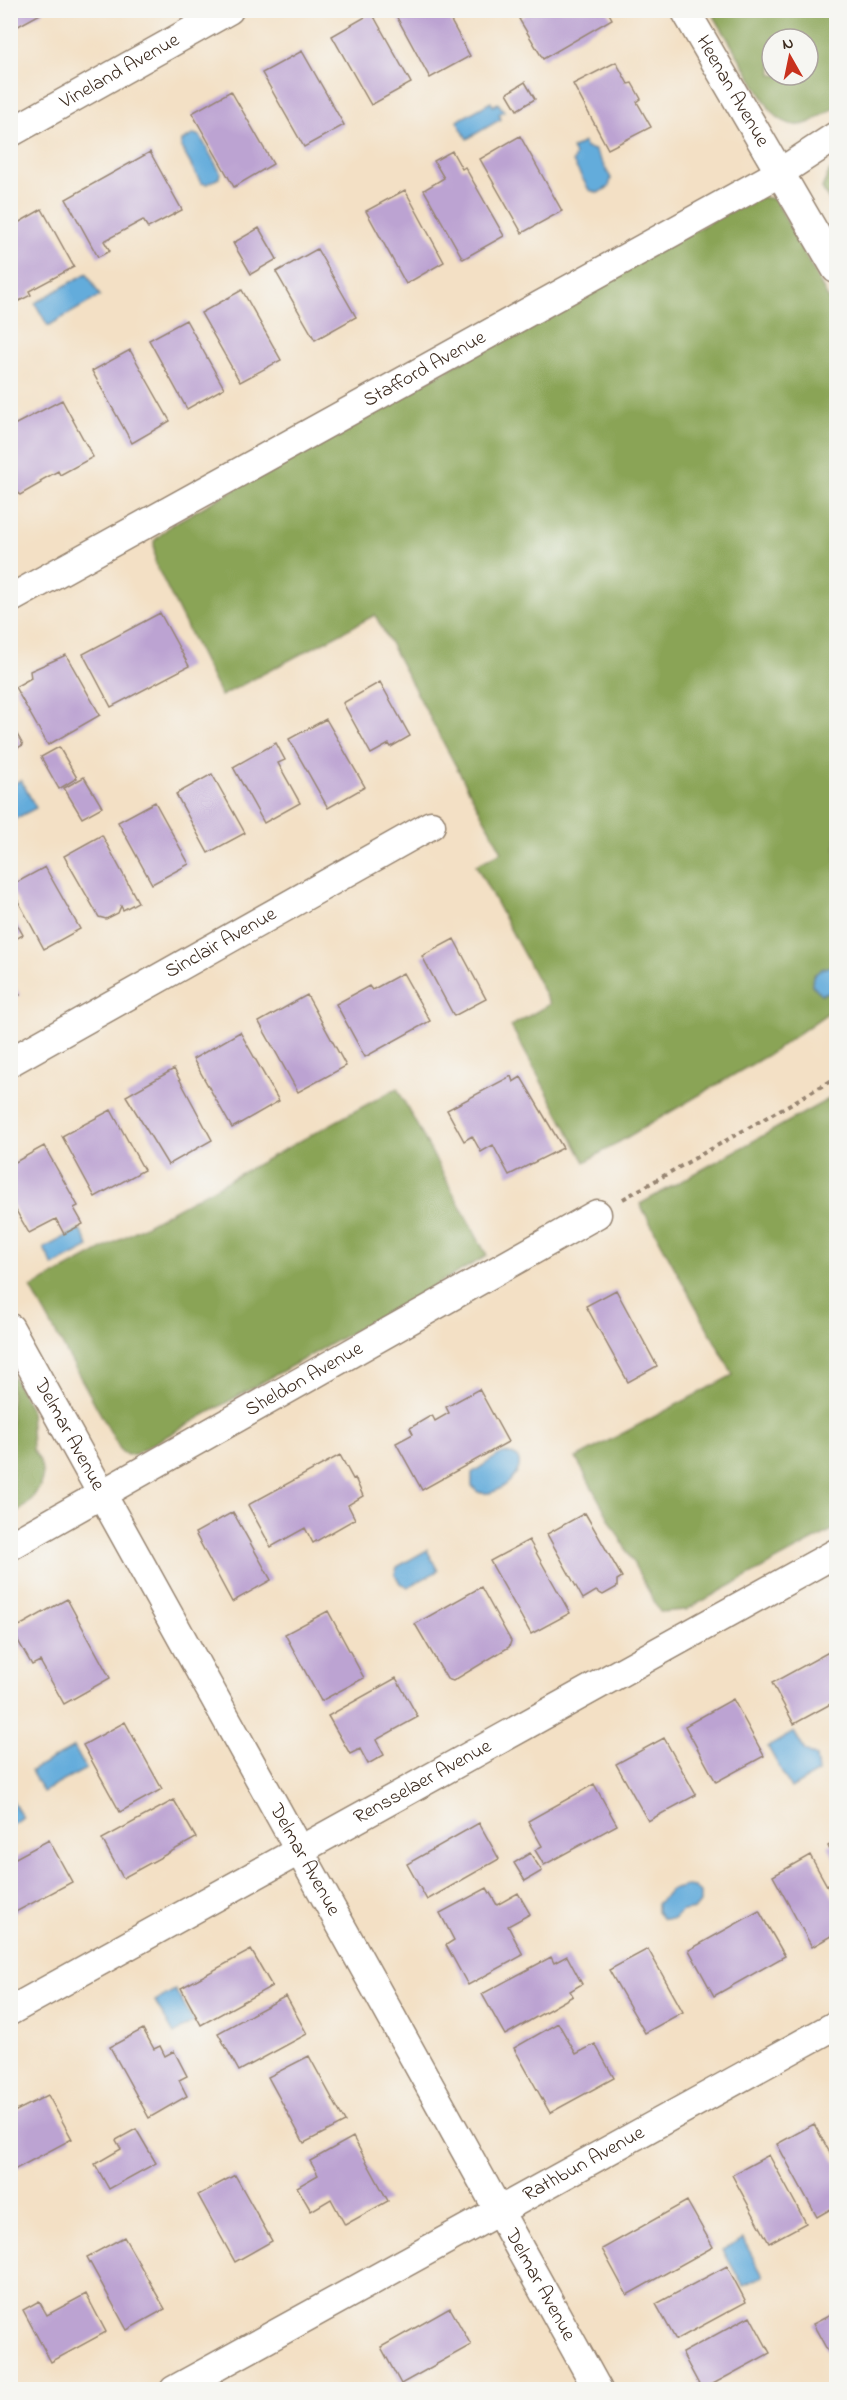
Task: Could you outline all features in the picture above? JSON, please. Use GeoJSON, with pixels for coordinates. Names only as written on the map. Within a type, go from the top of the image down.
{"type":"FeatureCollection","features":[{"type":"Feature","properties":{"kind":"street","name":"Vineland Avenue"},"geometry":{"type":"LineString","coordinates":[[10,133],[229,10]]}},
{"type":"Feature","properties":{"kind":"street","name":"Heenan Avenue"},"geometry":{"type":"LineString","coordinates":[[685,10],[837,269]]}},
{"type":"Feature","properties":{"kind":"street","name":"Stafford Avenue"},"geometry":{"type":"LineString","coordinates":[[10,599],[781,172],[837,136]]}},
{"type":"Feature","properties":{"kind":"street","name":"Sinclair Avenue"},"geometry":{"type":"LineString","coordinates":[[10,1062],[431,825]]}},
{"type":"Feature","properties":{"kind":"street","name":"Sheldon Avenue"},"geometry":{"type":"LineString","coordinates":[[10,1546],[103,1496],[597,1214]]}},
{"type":"Feature","properties":{"kind":"street","name":"Delmar Avenue"},"geometry":{"type":"LineString","coordinates":[[10,1328],[598,2390]]}},
{"type":"Feature","properties":{"kind":"street","name":"Rensselaer Avenue"},"geometry":{"type":"LineString","coordinates":[[10,2011],[837,1553]]}},
{"type":"Feature","properties":{"kind":"street","name":"Rathbun Avenue"},"geometry":{"type":"LineString","coordinates":[[174,2390],[837,2025]]}},
{"type":"Feature","properties":{"kind":"path"},"geometry":{"type":"LineString","coordinates":[[597,1214],[837,1078]]}},
{"type":"Feature","properties":{"kind":"green space"},"geometry":{"type":"Polygon","coordinates":[[[711,11],[836,11],[836,107],[804,124],[796,125],[780,119],[771,111],[711,11]]]}},
{"type":"Feature","properties":{"kind":"green space"},"geometry":{"type":"Polygon","coordinates":[[[836,167],[836,212],[822,188],[829,172],[836,167]]]}},
{"type":"Feature","properties":{"kind":"green space"},"geometry":{"type":"Polygon","coordinates":[[[756,196],[775,199],[836,313],[836,964],[813,975],[812,985],[822,994],[836,990],[836,1007],[771,1053],[585,1162],[511,1026],[550,1004],[476,865],[502,852],[375,615],[221,696],[155,563],[154,541],[171,525],[756,196]]]}},
{"type":"Feature","properties":{"kind":"green space"},"geometry":{"type":"Polygon","coordinates":[[[397,1088],[487,1256],[135,1454],[127,1455],[121,1451],[31,1288],[397,1088]]]}},
{"type":"Feature","properties":{"kind":"green space"},"geometry":{"type":"Polygon","coordinates":[[[836,1095],[836,1528],[686,1610],[660,1612],[576,1458],[733,1375],[640,1204],[836,1095]]]}},
{"type":"Feature","properties":{"kind":"green space"},"geometry":{"type":"Polygon","coordinates":[[[11,1373],[30,1408],[32,1449],[40,1461],[43,1474],[40,1486],[30,1502],[11,1517],[11,1373]]]}},
{"type":"Feature","properties":{"kind":"water"},"geometry":{"type":"Polygon","coordinates":[[[491,102],[493,106],[498,103],[504,111],[499,114],[501,119],[467,139],[457,121],[491,102]]]}},
{"type":"Feature","properties":{"kind":"water"},"geometry":{"type":"Polygon","coordinates":[[[194,134],[200,136],[220,172],[219,178],[207,184],[201,183],[181,147],[182,141],[194,134]]]}},
{"type":"Feature","properties":{"kind":"water"},"geometry":{"type":"Polygon","coordinates":[[[583,142],[586,148],[595,150],[611,178],[609,187],[598,193],[589,190],[573,162],[575,155],[572,149],[583,142]]]}},
{"type":"Feature","properties":{"kind":"water"},"geometry":{"type":"Polygon","coordinates":[[[87,273],[100,296],[48,326],[35,303],[87,273]]]}},
{"type":"Feature","properties":{"kind":"water"},"geometry":{"type":"Polygon","coordinates":[[[21,780],[36,808],[11,821],[11,785],[21,780]]]}},
{"type":"Feature","properties":{"kind":"water"},"geometry":{"type":"Polygon","coordinates":[[[836,964],[836,990],[822,994],[812,985],[813,976],[822,969],[836,964]]]}},
{"type":"Feature","properties":{"kind":"water"},"geometry":{"type":"Polygon","coordinates":[[[80,1229],[89,1247],[53,1266],[44,1248],[80,1229]]]}},
{"type":"Feature","properties":{"kind":"water"},"geometry":{"type":"Polygon","coordinates":[[[502,1453],[513,1455],[519,1460],[519,1468],[507,1484],[498,1490],[488,1493],[478,1492],[472,1486],[472,1473],[502,1453]]]}},
{"type":"Feature","properties":{"kind":"water"},"geometry":{"type":"Polygon","coordinates":[[[427,1550],[438,1571],[408,1587],[400,1583],[395,1575],[397,1567],[427,1550]]]}},
{"type":"Feature","properties":{"kind":"water"},"geometry":{"type":"Polygon","coordinates":[[[794,1732],[805,1751],[816,1757],[818,1772],[791,1788],[768,1747],[794,1732]]]}},
{"type":"Feature","properties":{"kind":"water"},"geometry":{"type":"Polygon","coordinates":[[[74,1747],[86,1769],[43,1792],[31,1771],[74,1747]]]}},
{"type":"Feature","properties":{"kind":"water"},"geometry":{"type":"Polygon","coordinates":[[[10,1797],[23,1818],[11,1826],[10,1826],[10,1797]]]}},
{"type":"Feature","properties":{"kind":"water"},"geometry":{"type":"Polygon","coordinates":[[[686,1886],[694,1887],[700,1892],[700,1903],[695,1909],[682,1911],[674,1919],[663,1919],[657,1912],[657,1904],[671,1890],[686,1886]]]}},
{"type":"Feature","properties":{"kind":"water"},"geometry":{"type":"Polygon","coordinates":[[[175,1990],[194,2022],[174,2034],[155,2001],[175,1990]]]}},
{"type":"Feature","properties":{"kind":"water"},"geometry":{"type":"Polygon","coordinates":[[[743,2239],[763,2276],[743,2286],[723,2250],[743,2239]]]}},
{"type":"Feature","properties":{"kind":"building"},"geometry":{"type":"Polygon","coordinates":[[[10,10],[43,10],[44,12],[11,30],[10,10]]]}},
{"type":"Feature","properties":{"kind":"building"},"geometry":{"type":"Polygon","coordinates":[[[393,10],[445,10],[470,56],[430,78],[393,10]]]}},
{"type":"Feature","properties":{"kind":"building"},"geometry":{"type":"Polygon","coordinates":[[[534,10],[607,10],[612,19],[543,59],[519,19],[534,10]]]}},
{"type":"Feature","properties":{"kind":"building"},"geometry":{"type":"Polygon","coordinates":[[[372,13],[411,83],[371,105],[332,36],[372,13]]]}},
{"type":"Feature","properties":{"kind":"building"},"geometry":{"type":"Polygon","coordinates":[[[302,51],[344,125],[304,147],[262,73],[302,51]]]}},
{"type":"Feature","properties":{"kind":"building"},"geometry":{"type":"Polygon","coordinates":[[[616,62],[628,84],[632,83],[641,99],[637,102],[651,127],[608,149],[573,84],[616,62]]]}},
{"type":"Feature","properties":{"kind":"building"},"geometry":{"type":"Polygon","coordinates":[[[525,82],[535,99],[517,110],[507,93],[525,82]]]}},
{"type":"Feature","properties":{"kind":"building"},"geometry":{"type":"Polygon","coordinates":[[[231,91],[273,164],[234,187],[192,113],[231,91]]]}},
{"type":"Feature","properties":{"kind":"building"},"geometry":{"type":"Polygon","coordinates":[[[520,136],[562,211],[522,233],[480,159],[520,136]]]}},
{"type":"Feature","properties":{"kind":"building"},"geometry":{"type":"Polygon","coordinates":[[[452,151],[462,169],[465,167],[504,236],[463,259],[424,190],[444,178],[434,161],[452,151]]]}},
{"type":"Feature","properties":{"kind":"building"},"geometry":{"type":"Polygon","coordinates":[[[150,152],[182,210],[148,228],[143,220],[104,241],[110,251],[98,257],[66,199],[150,152]]]}},
{"type":"Feature","properties":{"kind":"building"},"geometry":{"type":"Polygon","coordinates":[[[405,190],[444,262],[406,284],[366,211],[405,190]]]}},
{"type":"Feature","properties":{"kind":"building"},"geometry":{"type":"Polygon","coordinates":[[[42,209],[74,267],[29,291],[31,295],[11,305],[11,227],[42,209]]]}},
{"type":"Feature","properties":{"kind":"building"},"geometry":{"type":"Polygon","coordinates":[[[259,228],[277,259],[251,274],[233,243],[259,228]]]}},
{"type":"Feature","properties":{"kind":"building"},"geometry":{"type":"Polygon","coordinates":[[[317,249],[356,317],[315,340],[276,272],[317,249]]]}},
{"type":"Feature","properties":{"kind":"building"},"geometry":{"type":"Polygon","coordinates":[[[242,290],[281,360],[240,382],[201,313],[242,290]]]}},
{"type":"Feature","properties":{"kind":"building"},"geometry":{"type":"Polygon","coordinates":[[[186,320],[224,388],[187,409],[149,340],[186,320]]]}},
{"type":"Feature","properties":{"kind":"building"},"geometry":{"type":"Polygon","coordinates":[[[130,350],[170,421],[132,443],[92,371],[130,350]]]}},
{"type":"Feature","properties":{"kind":"building"},"geometry":{"type":"Polygon","coordinates":[[[62,400],[93,457],[60,475],[58,471],[20,495],[18,492],[10,497],[10,427],[62,400]]]}},
{"type":"Feature","properties":{"kind":"building"},"geometry":{"type":"Polygon","coordinates":[[[160,613],[189,666],[111,707],[83,654],[160,613]]]}},
{"type":"Feature","properties":{"kind":"building"},"geometry":{"type":"Polygon","coordinates":[[[66,655],[100,715],[48,745],[15,687],[31,678],[30,671],[66,655]]]}},
{"type":"Feature","properties":{"kind":"building"},"geometry":{"type":"Polygon","coordinates":[[[380,682],[410,736],[391,747],[389,744],[371,754],[343,703],[380,682]]]}},
{"type":"Feature","properties":{"kind":"building"},"geometry":{"type":"Polygon","coordinates":[[[326,719],[365,787],[328,808],[289,739],[326,719]]]}},
{"type":"Feature","properties":{"kind":"building"},"geometry":{"type":"Polygon","coordinates":[[[10,722],[23,745],[10,752],[10,722]]]}},
{"type":"Feature","properties":{"kind":"building"},"geometry":{"type":"Polygon","coordinates":[[[276,743],[285,760],[278,763],[300,803],[264,823],[233,767],[276,743]]]}},
{"type":"Feature","properties":{"kind":"building"},"geometry":{"type":"Polygon","coordinates":[[[59,747],[77,778],[59,789],[41,757],[59,747]]]}},
{"type":"Feature","properties":{"kind":"building"},"geometry":{"type":"Polygon","coordinates":[[[212,774],[245,833],[208,853],[176,794],[212,774]]]}},
{"type":"Feature","properties":{"kind":"building"},"geometry":{"type":"Polygon","coordinates":[[[84,777],[102,807],[82,818],[64,788],[84,777]]]}},
{"type":"Feature","properties":{"kind":"building"},"geometry":{"type":"Polygon","coordinates":[[[155,802],[189,864],[152,884],[118,822],[155,802]]]}},
{"type":"Feature","properties":{"kind":"building"},"geometry":{"type":"Polygon","coordinates":[[[102,835],[138,902],[123,910],[121,906],[118,913],[106,919],[99,917],[64,856],[102,835]]]}},
{"type":"Feature","properties":{"kind":"building"},"geometry":{"type":"Polygon","coordinates":[[[45,867],[80,929],[44,949],[10,886],[45,867]]]}},
{"type":"Feature","properties":{"kind":"building"},"geometry":{"type":"Polygon","coordinates":[[[10,912],[23,935],[10,942],[10,912]]]}},
{"type":"Feature","properties":{"kind":"building"},"geometry":{"type":"Polygon","coordinates":[[[454,939],[486,999],[454,1016],[422,956],[454,939]]]}},
{"type":"Feature","properties":{"kind":"building"},"geometry":{"type":"Polygon","coordinates":[[[403,973],[430,1021],[365,1057],[336,1004],[369,986],[372,990],[403,973]]]}},
{"type":"Feature","properties":{"kind":"building"},"geometry":{"type":"Polygon","coordinates":[[[10,979],[20,995],[10,1000],[10,979]]]}},
{"type":"Feature","properties":{"kind":"building"},"geometry":{"type":"Polygon","coordinates":[[[307,995],[346,1066],[298,1092],[259,1022],[307,995]]]}},
{"type":"Feature","properties":{"kind":"building"},"geometry":{"type":"Polygon","coordinates":[[[240,1032],[279,1101],[232,1128],[193,1059],[240,1032]]]}},
{"type":"Feature","properties":{"kind":"building"},"geometry":{"type":"Polygon","coordinates":[[[174,1069],[212,1140],[168,1165],[126,1096],[174,1069]]]}},
{"type":"Feature","properties":{"kind":"building"},"geometry":{"type":"Polygon","coordinates":[[[511,1076],[513,1082],[521,1077],[563,1148],[509,1175],[493,1145],[481,1152],[472,1136],[464,1141],[447,1110],[511,1076]]]}},
{"type":"Feature","properties":{"kind":"building"},"geometry":{"type":"Polygon","coordinates":[[[111,1110],[144,1170],[95,1197],[62,1136],[111,1110]]]}},
{"type":"Feature","properties":{"kind":"building"},"geometry":{"type":"Polygon","coordinates":[[[44,1146],[78,1206],[74,1208],[83,1224],[64,1234],[56,1219],[29,1233],[10,1200],[10,1165],[44,1146]]]}},
{"type":"Feature","properties":{"kind":"building"},"geometry":{"type":"Polygon","coordinates":[[[616,1290],[657,1366],[628,1382],[586,1306],[616,1290]]]}},
{"type":"Feature","properties":{"kind":"building"},"geometry":{"type":"Polygon","coordinates":[[[479,1389],[508,1442],[422,1490],[396,1443],[413,1434],[410,1428],[432,1415],[435,1421],[449,1413],[446,1407],[479,1389]]]}},
{"type":"Feature","properties":{"kind":"building"},"geometry":{"type":"Polygon","coordinates":[[[340,1455],[353,1479],[355,1478],[363,1496],[348,1505],[355,1519],[313,1543],[305,1528],[271,1547],[248,1505],[340,1455]]]}},
{"type":"Feature","properties":{"kind":"building"},"geometry":{"type":"Polygon","coordinates":[[[233,1512],[271,1580],[232,1602],[195,1533],[233,1512]]]}},
{"type":"Feature","properties":{"kind":"building"},"geometry":{"type":"Polygon","coordinates":[[[585,1513],[622,1577],[617,1580],[617,1587],[603,1595],[596,1591],[583,1599],[547,1534],[585,1513]]]}},
{"type":"Feature","properties":{"kind":"building"},"geometry":{"type":"Polygon","coordinates":[[[529,1540],[570,1613],[531,1634],[490,1561],[529,1540]]]}},
{"type":"Feature","properties":{"kind":"building"},"geometry":{"type":"Polygon","coordinates":[[[481,1587],[511,1641],[509,1647],[453,1681],[447,1679],[415,1624],[481,1587]]]}},
{"type":"Feature","properties":{"kind":"building"},"geometry":{"type":"Polygon","coordinates":[[[67,1599],[110,1678],[64,1704],[40,1661],[32,1665],[12,1630],[67,1599]]]}},
{"type":"Feature","properties":{"kind":"building"},"geometry":{"type":"Polygon","coordinates":[[[328,1611],[364,1678],[321,1701],[285,1634],[328,1611]]]}},
{"type":"Feature","properties":{"kind":"building"},"geometry":{"type":"Polygon","coordinates":[[[836,1648],[836,1701],[794,1724],[772,1683],[836,1648]]]}},
{"type":"Feature","properties":{"kind":"building"},"geometry":{"type":"Polygon","coordinates":[[[396,1678],[418,1717],[376,1740],[384,1755],[368,1764],[360,1749],[350,1754],[328,1716],[396,1678]]]}},
{"type":"Feature","properties":{"kind":"building"},"geometry":{"type":"Polygon","coordinates":[[[733,1699],[764,1756],[716,1782],[685,1726],[733,1699]]]}},
{"type":"Feature","properties":{"kind":"building"},"geometry":{"type":"Polygon","coordinates":[[[125,1722],[162,1789],[120,1812],[83,1745],[125,1722]]]}},
{"type":"Feature","properties":{"kind":"building"},"geometry":{"type":"Polygon","coordinates":[[[664,1738],[696,1795],[648,1821],[616,1764],[664,1738]]]}},
{"type":"Feature","properties":{"kind":"building"},"geometry":{"type":"Polygon","coordinates":[[[594,1784],[617,1825],[544,1865],[535,1850],[542,1846],[528,1821],[594,1784]]]}},
{"type":"Feature","properties":{"kind":"building"},"geometry":{"type":"Polygon","coordinates":[[[174,1800],[196,1838],[123,1878],[102,1839],[174,1800]]]}},
{"type":"Feature","properties":{"kind":"building"},"geometry":{"type":"Polygon","coordinates":[[[479,1823],[499,1859],[427,1900],[407,1864],[479,1823]]]}},
{"type":"Feature","properties":{"kind":"building"},"geometry":{"type":"Polygon","coordinates":[[[49,1840],[72,1882],[10,1915],[10,1861],[49,1840]]]}},
{"type":"Feature","properties":{"kind":"building"},"geometry":{"type":"Polygon","coordinates":[[[836,1841],[836,1862],[828,1846],[836,1841]]]}},
{"type":"Feature","properties":{"kind":"building"},"geometry":{"type":"Polygon","coordinates":[[[530,1853],[542,1871],[525,1881],[514,1863],[530,1853]]]}},
{"type":"Feature","properties":{"kind":"building"},"geometry":{"type":"Polygon","coordinates":[[[810,1855],[836,1902],[836,1933],[812,1947],[773,1876],[810,1855]]]}},
{"type":"Feature","properties":{"kind":"building"},"geometry":{"type":"Polygon","coordinates":[[[487,1888],[497,1905],[518,1893],[530,1914],[508,1926],[523,1955],[468,1985],[446,1945],[454,1940],[440,1913],[487,1888]]]}},
{"type":"Feature","properties":{"kind":"building"},"geometry":{"type":"Polygon","coordinates":[[[759,1911],[785,1956],[714,1996],[689,1950],[759,1911]]]}},
{"type":"Feature","properties":{"kind":"building"},"geometry":{"type":"Polygon","coordinates":[[[648,1949],[683,2012],[645,2033],[609,1970],[648,1949]]]}},
{"type":"Feature","properties":{"kind":"building"},"geometry":{"type":"Polygon","coordinates":[[[251,1950],[272,1986],[201,2025],[181,1988],[251,1950]]]}},
{"type":"Feature","properties":{"kind":"building"},"geometry":{"type":"Polygon","coordinates":[[[567,1956],[582,1984],[570,1991],[573,1996],[505,2035],[482,1994],[551,1957],[554,1963],[567,1956]]]}},
{"type":"Feature","properties":{"kind":"building"},"geometry":{"type":"Polygon","coordinates":[[[286,1996],[307,2034],[239,2071],[218,2033],[286,1996]]]}},
{"type":"Feature","properties":{"kind":"building"},"geometry":{"type":"Polygon","coordinates":[[[558,2023],[576,2054],[595,2044],[614,2078],[550,2113],[514,2048],[558,2023]]]}},
{"type":"Feature","properties":{"kind":"building"},"geometry":{"type":"Polygon","coordinates":[[[143,2029],[154,2049],[160,2046],[165,2056],[174,2051],[187,2076],[179,2080],[187,2096],[149,2118],[110,2047],[143,2029]]]}},
{"type":"Feature","properties":{"kind":"building"},"geometry":{"type":"Polygon","coordinates":[[[309,2056],[345,2122],[304,2143],[268,2077],[309,2056]]]}},
{"type":"Feature","properties":{"kind":"building"},"geometry":{"type":"Polygon","coordinates":[[[48,2095],[72,2139],[10,2172],[10,2114],[48,2095]]]}},
{"type":"Feature","properties":{"kind":"building"},"geometry":{"type":"Polygon","coordinates":[[[814,2124],[836,2164],[836,2206],[817,2217],[777,2144],[814,2124]]]}},
{"type":"Feature","properties":{"kind":"building"},"geometry":{"type":"Polygon","coordinates":[[[136,2129],[156,2163],[109,2189],[95,2164],[121,2149],[116,2140],[136,2129]]]}},
{"type":"Feature","properties":{"kind":"building"},"geometry":{"type":"Polygon","coordinates":[[[353,2137],[388,2201],[345,2225],[331,2199],[311,2211],[297,2187],[318,2175],[310,2161],[353,2137]]]}},
{"type":"Feature","properties":{"kind":"building"},"geometry":{"type":"Polygon","coordinates":[[[769,2155],[806,2223],[769,2243],[732,2175],[769,2155]]]}},
{"type":"Feature","properties":{"kind":"building"},"geometry":{"type":"Polygon","coordinates":[[[235,2175],[272,2241],[235,2262],[198,2195],[235,2175]]]}},
{"type":"Feature","properties":{"kind":"building"},"geometry":{"type":"Polygon","coordinates":[[[687,2201],[713,2247],[627,2295],[602,2249],[687,2201]]]}},
{"type":"Feature","properties":{"kind":"building"},"geometry":{"type":"Polygon","coordinates":[[[124,2237],[165,2309],[127,2330],[87,2257],[124,2237]]]}},
{"type":"Feature","properties":{"kind":"building"},"geometry":{"type":"Polygon","coordinates":[[[727,2266],[746,2302],[676,2340],[656,2304],[727,2266]]]}},
{"type":"Feature","properties":{"kind":"building"},"geometry":{"type":"Polygon","coordinates":[[[86,2294],[106,2332],[51,2362],[23,2310],[39,2301],[47,2315],[86,2294]]]}},
{"type":"Feature","properties":{"kind":"building"},"geometry":{"type":"Polygon","coordinates":[[[450,2308],[471,2345],[401,2384],[381,2347],[450,2308]]]}},
{"type":"Feature","properties":{"kind":"building"},"geometry":{"type":"Polygon","coordinates":[[[836,2312],[836,2366],[813,2324],[836,2312]]]}},
{"type":"Feature","properties":{"kind":"building"},"geometry":{"type":"Polygon","coordinates":[[[750,2316],[770,2353],[702,2390],[682,2353],[750,2316]]]}}]}
